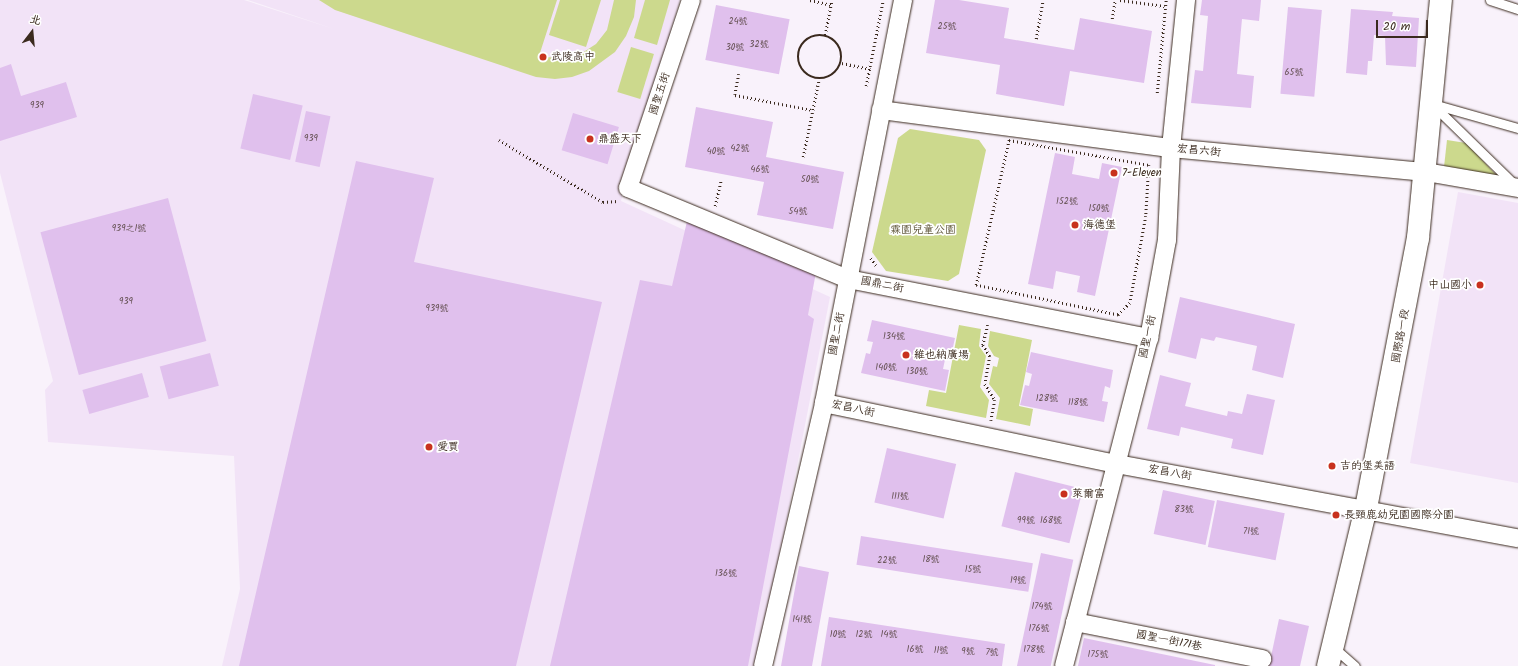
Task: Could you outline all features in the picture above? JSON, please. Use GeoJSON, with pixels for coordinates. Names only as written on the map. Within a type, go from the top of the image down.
{"type":"FeatureCollection","features":[{"type":"Feature","properties":{"kind":"street","name":"國聖五街"},"geometry":{"type":"LineString","coordinates":[[627,195],[691,0]]}},
{"type":"Feature","properties":{"kind":"street","name":"國聖二街"},"geometry":{"type":"LineString","coordinates":[[763,666],[824,404],[904,0]]}},
{"type":"Feature","properties":{"kind":"street","name":"國聖一街"},"geometry":{"type":"LineString","coordinates":[[1064,666],[1149,338],[1167,240],[1171,148],[1186,0]]}},
{"type":"Feature","properties":{"kind":"street","name":"國際路一段"},"geometry":{"type":"LineString","coordinates":[[1330,656],[1366,508],[1418,238],[1426,172],[1441,0]]}},
{"type":"Feature","properties":{"kind":"street","name":"宏昌六街"},"geometry":{"type":"LineString","coordinates":[[881,110],[1171,148],[1426,172],[1518,188]]}},
{"type":"Feature","properties":{"kind":"street","name":"國鼎二街"},"geometry":{"type":"LineString","coordinates":[[627,195],[848,278],[1149,338]]}},
{"type":"Feature","properties":{"kind":"street","name":"宏昌八街"},"geometry":{"type":"LineString","coordinates":[[824,404],[1117,464],[1366,508],[1518,538]]}},
{"type":"Feature","properties":{"kind":"street","name":"國聖一街171巷"},"geometry":{"type":"LineString","coordinates":[[1075,622],[1262,659]]}},
{"type":"Feature","properties":{"kind":"lane"},"geometry":{"type":"LineString","coordinates":[[1490,0],[1518,9]]}},
{"type":"Feature","properties":{"kind":"lane"},"geometry":{"type":"LineString","coordinates":[[1432,104],[1518,128]]}},
{"type":"Feature","properties":{"kind":"lane"},"geometry":{"type":"LineString","coordinates":[[1432,104],[1518,188]]}},
{"type":"Feature","properties":{"kind":"lane"},"geometry":{"type":"LineString","coordinates":[[1330,656],[1355,666]]}},
{"type":"Feature","properties":{"kind":"path"},"geometry":{"type":"LineString","coordinates":[[810,0],[831,4]]}},
{"type":"Feature","properties":{"kind":"path"},"geometry":{"type":"LineString","coordinates":[[824,35],[832,0]]}},
{"type":"Feature","properties":{"kind":"path"},"geometry":{"type":"LineString","coordinates":[[865,92],[883,0]]}},
{"type":"Feature","properties":{"kind":"path"},"geometry":{"type":"LineString","coordinates":[[1036,39],[1043,0]]}},
{"type":"Feature","properties":{"kind":"path"},"geometry":{"type":"LineString","coordinates":[[1112,19],[1115,0]]}},
{"type":"Feature","properties":{"kind":"path"},"geometry":{"type":"LineString","coordinates":[[1120,0],[1165,6]]}},
{"type":"Feature","properties":{"kind":"path"},"geometry":{"type":"LineString","coordinates":[[1157,97],[1166,0]]}},
{"type":"Feature","properties":{"kind":"path"},"geometry":{"type":"LineString","coordinates":[[824,35],[837,42],[841,48],[842,63],[833,75],[819,79],[805,73],[801,67],[798,53],[805,41],[811,37],[824,35]]}},
{"type":"Feature","properties":{"kind":"path"},"geometry":{"type":"LineString","coordinates":[[842,63],[870,69]]}},
{"type":"Feature","properties":{"kind":"path"},"geometry":{"type":"LineString","coordinates":[[739,74],[735,95],[812,110]]}},
{"type":"Feature","properties":{"kind":"path"},"geometry":{"type":"LineString","coordinates":[[803,157],[819,79]]}},
{"type":"Feature","properties":{"kind":"path"},"geometry":{"type":"LineString","coordinates":[[969,286],[976,285],[1118,315],[1130,303],[1146,216],[1149,165],[1001,139]]}},
{"type":"Feature","properties":{"kind":"path"},"geometry":{"type":"LineString","coordinates":[[499,140],[603,202],[627,195]]}},
{"type":"Feature","properties":{"kind":"path"},"geometry":{"type":"LineString","coordinates":[[976,285],[1009,140]]}},
{"type":"Feature","properties":{"kind":"path"},"geometry":{"type":"LineString","coordinates":[[714,210],[721,181]]}},
{"type":"Feature","properties":{"kind":"path"},"geometry":{"type":"LineString","coordinates":[[868,255],[880,271]]}},
{"type":"Feature","properties":{"kind":"path"},"geometry":{"type":"LineString","coordinates":[[980,323],[995,326]]}},
{"type":"Feature","properties":{"kind":"path"},"geometry":{"type":"LineString","coordinates":[[988,325],[983,346],[990,356],[985,384],[994,400],[990,423]]}},
{"type":"Feature","properties":{"kind":"path"},"geometry":{"type":"LineString","coordinates":[[982,422],[998,425]]}},
{"type":"Feature","properties":{"kind":"shaded area"},"geometry":{"type":"Polygon","coordinates":[[[0,0],[244,0],[334,29],[248,0],[680,0],[621,201],[830,297],[758,666],[222,666],[240,589],[234,456],[48,442],[45,390],[53,381],[0,173],[0,0]]]}},
{"type":"Feature","properties":{"kind":"shaded area","name":"中山國小"},"geometry":{"type":"Polygon","coordinates":[[[1458,192],[1518,203],[1518,483],[1410,463],[1458,192]]]}},
{"type":"Feature","properties":{"kind":"green space"},"geometry":{"type":"Polygon","coordinates":[[[319,0],[557,0],[539,56],[556,58],[582,53],[596,44],[607,30],[614,0],[636,0],[634,17],[626,36],[615,52],[589,71],[572,77],[555,79],[536,77],[335,10],[319,0]]]}},
{"type":"Feature","properties":{"kind":"green space"},"geometry":{"type":"Polygon","coordinates":[[[560,0],[601,0],[586,47],[549,35],[560,0]]]}},
{"type":"Feature","properties":{"kind":"green space"},"geometry":{"type":"Polygon","coordinates":[[[645,0],[670,0],[657,45],[634,38],[645,0]]]}},
{"type":"Feature","properties":{"kind":"green space"},"geometry":{"type":"Polygon","coordinates":[[[631,47],[654,54],[640,99],[617,92],[631,47]]]}},
{"type":"Feature","properties":{"kind":"green space","name":"霖園兒童公園"},"geometry":{"type":"Polygon","coordinates":[[[910,129],[979,140],[986,150],[959,274],[948,281],[886,271],[872,252],[898,138],[910,129]]]}},
{"type":"Feature","properties":{"kind":"green space"},"geometry":{"type":"Polygon","coordinates":[[[1447,140],[1466,143],[1501,180],[1444,167],[1447,140]]]}},
{"type":"Feature","properties":{"kind":"green space"},"geometry":{"type":"Polygon","coordinates":[[[959,325],[981,329],[979,346],[986,356],[980,387],[989,400],[986,418],[926,406],[929,390],[946,393],[959,325]]]}},
{"type":"Feature","properties":{"kind":"green space"},"geometry":{"type":"Polygon","coordinates":[[[990,331],[1032,340],[1019,406],[1033,409],[1030,426],[996,419],[1000,398],[989,384],[993,366],[997,367],[999,358],[994,356],[988,346],[990,331]]]}},
{"type":"Feature","properties":{"kind":"building"},"geometry":{"type":"Polygon","coordinates":[[[935,0],[959,0],[1009,8],[1004,38],[1074,50],[1080,18],[1152,31],[1144,83],[1070,71],[1064,106],[996,94],[1000,65],[926,53],[935,0]]]}},
{"type":"Feature","properties":{"kind":"building"},"geometry":{"type":"Polygon","coordinates":[[[1202,0],[1261,0],[1259,21],[1242,19],[1237,74],[1254,76],[1251,108],[1191,103],[1195,70],[1203,71],[1208,16],[1200,15],[1202,0]]]}},
{"type":"Feature","properties":{"kind":"building"},"geometry":{"type":"Polygon","coordinates":[[[716,5],[790,19],[779,74],[705,60],[716,5]]]}},
{"type":"Feature","properties":{"kind":"building"},"geometry":{"type":"Polygon","coordinates":[[[1288,7],[1322,10],[1314,97],[1280,94],[1288,7]]]}},
{"type":"Feature","properties":{"kind":"building"},"geometry":{"type":"Polygon","coordinates":[[[1351,9],[1393,12],[1392,16],[1419,18],[1416,67],[1386,65],[1385,36],[1374,35],[1372,61],[1368,61],[1367,75],[1346,73],[1351,9]]]}},
{"type":"Feature","properties":{"kind":"building"},"geometry":{"type":"Polygon","coordinates":[[[11,64],[21,96],[66,82],[77,117],[0,141],[0,68],[11,64]]]}},
{"type":"Feature","properties":{"kind":"building"},"geometry":{"type":"Polygon","coordinates":[[[253,94],[303,105],[290,160],[240,149],[253,94]]]}},
{"type":"Feature","properties":{"kind":"building"},"geometry":{"type":"Polygon","coordinates":[[[696,107],[773,122],[766,157],[844,172],[833,229],[757,215],[764,182],[685,167],[696,107]]]}},
{"type":"Feature","properties":{"kind":"building"},"geometry":{"type":"Polygon","coordinates":[[[306,111],[330,116],[320,167],[295,162],[306,111]]]}},
{"type":"Feature","properties":{"kind":"building","name":"鼎盛天下"},"geometry":{"type":"Polygon","coordinates":[[[573,113],[619,127],[608,164],[562,150],[573,113]]]}},
{"type":"Feature","properties":{"kind":"building","name":"海德堡"},"geometry":{"type":"Polygon","coordinates":[[[1055,153],[1075,157],[1072,174],[1099,179],[1102,163],[1122,167],[1095,296],[1077,292],[1080,276],[1056,271],[1053,289],[1028,284],[1055,153]]]}},
{"type":"Feature","properties":{"kind":"building","name":"愛買"},"geometry":{"type":"Polygon","coordinates":[[[356,161],[434,178],[414,262],[602,302],[516,666],[239,666],[356,161]]]}},
{"type":"Feature","properties":{"kind":"building"},"geometry":{"type":"Polygon","coordinates":[[[168,198],[206,341],[79,375],[40,232],[168,198]]]}},
{"type":"Feature","properties":{"kind":"building"},"geometry":{"type":"Polygon","coordinates":[[[688,217],[817,267],[808,315],[814,319],[748,666],[550,666],[640,280],[672,286],[688,217]]]}},
{"type":"Feature","properties":{"kind":"building"},"geometry":{"type":"Polygon","coordinates":[[[1180,297],[1295,324],[1283,378],[1252,370],[1257,346],[1216,337],[1214,341],[1201,338],[1196,359],[1168,352],[1180,297]]]}},
{"type":"Feature","properties":{"kind":"building","name":"維也納廣場"},"geometry":{"type":"Polygon","coordinates":[[[872,320],[955,338],[951,356],[946,355],[943,369],[949,370],[945,391],[861,373],[866,353],[870,354],[873,342],[867,341],[872,320]]]}},
{"type":"Feature","properties":{"kind":"building"},"geometry":{"type":"Polygon","coordinates":[[[1031,352],[1113,370],[1110,388],[1105,386],[1102,401],[1108,402],[1104,422],[1020,405],[1025,385],[1029,386],[1032,374],[1026,372],[1031,352]]]}},
{"type":"Feature","properties":{"kind":"building"},"geometry":{"type":"Polygon","coordinates":[[[210,353],[219,386],[169,399],[160,366],[210,353]]]}},
{"type":"Feature","properties":{"kind":"building"},"geometry":{"type":"Polygon","coordinates":[[[142,373],[149,397],[89,414],[82,390],[142,373]]]}},
{"type":"Feature","properties":{"kind":"building"},"geometry":{"type":"Polygon","coordinates":[[[1160,375],[1191,383],[1185,406],[1227,416],[1228,411],[1242,414],[1247,394],[1275,400],[1263,455],[1231,448],[1233,439],[1181,427],[1179,436],[1147,429],[1160,375]]]}},
{"type":"Feature","properties":{"kind":"building"},"geometry":{"type":"Polygon","coordinates":[[[887,448],[956,464],[944,519],[874,503],[887,448]]]}},
{"type":"Feature","properties":{"kind":"building"},"geometry":{"type":"Polygon","coordinates":[[[1015,472],[1083,489],[1069,543],[1001,526],[1015,472]]]}},
{"type":"Feature","properties":{"kind":"building"},"geometry":{"type":"Polygon","coordinates":[[[1163,490],[1215,501],[1205,545],[1154,534],[1163,490]]]}},
{"type":"Feature","properties":{"kind":"building"},"geometry":{"type":"Polygon","coordinates":[[[1217,500],[1285,513],[1276,560],[1208,547],[1217,500]]]}},
{"type":"Feature","properties":{"kind":"building"},"geometry":{"type":"Polygon","coordinates":[[[861,536],[1033,563],[1028,592],[856,565],[861,536]]]}},
{"type":"Feature","properties":{"kind":"building"},"geometry":{"type":"Polygon","coordinates":[[[1041,553],[1073,560],[1051,666],[1017,666],[1041,553]]]}},
{"type":"Feature","properties":{"kind":"building"},"geometry":{"type":"Polygon","coordinates":[[[799,566],[829,572],[812,666],[781,666],[799,566]]]}},
{"type":"Feature","properties":{"kind":"building"},"geometry":{"type":"Polygon","coordinates":[[[829,617],[1005,644],[1002,666],[821,666],[829,617]]]}},
{"type":"Feature","properties":{"kind":"building"},"geometry":{"type":"Polygon","coordinates":[[[1279,619],[1309,626],[1300,666],[1269,666],[1279,619]]]}},
{"type":"Feature","properties":{"kind":"building"},"geometry":{"type":"Polygon","coordinates":[[[1084,638],[1215,665],[1215,666],[1078,666],[1084,638]]]}},
{"type":"Feature","properties":{"kind":"place","name":"武陵高中"},"geometry":{"type":"Point","coordinates":[543,57]}},
{"type":"Feature","properties":{"kind":"place","name":"鼎盛天下"},"geometry":{"type":"Point","coordinates":[590,139]}},
{"type":"Feature","properties":{"kind":"place","name":"7-Eleven"},"geometry":{"type":"Point","coordinates":[1114,173]}},
{"type":"Feature","properties":{"kind":"place","name":"海德堡"},"geometry":{"type":"Point","coordinates":[1075,225]}},
{"type":"Feature","properties":{"kind":"place","name":"中山國小"},"geometry":{"type":"Point","coordinates":[1480,285]}},
{"type":"Feature","properties":{"kind":"place","name":"維也納廣場"},"geometry":{"type":"Point","coordinates":[906,355]}},
{"type":"Feature","properties":{"kind":"place","name":"愛買"},"geometry":{"type":"Point","coordinates":[429,447]}},
{"type":"Feature","properties":{"kind":"place","name":"吉的堡美語"},"geometry":{"type":"Point","coordinates":[1332,466]}},
{"type":"Feature","properties":{"kind":"place","name":"萊爾富"},"geometry":{"type":"Point","coordinates":[1064,494]}},
{"type":"Feature","properties":{"kind":"place","name":"長頸鹿幼兒園國際分園"},"geometry":{"type":"Point","coordinates":[1336,515]}}]}
